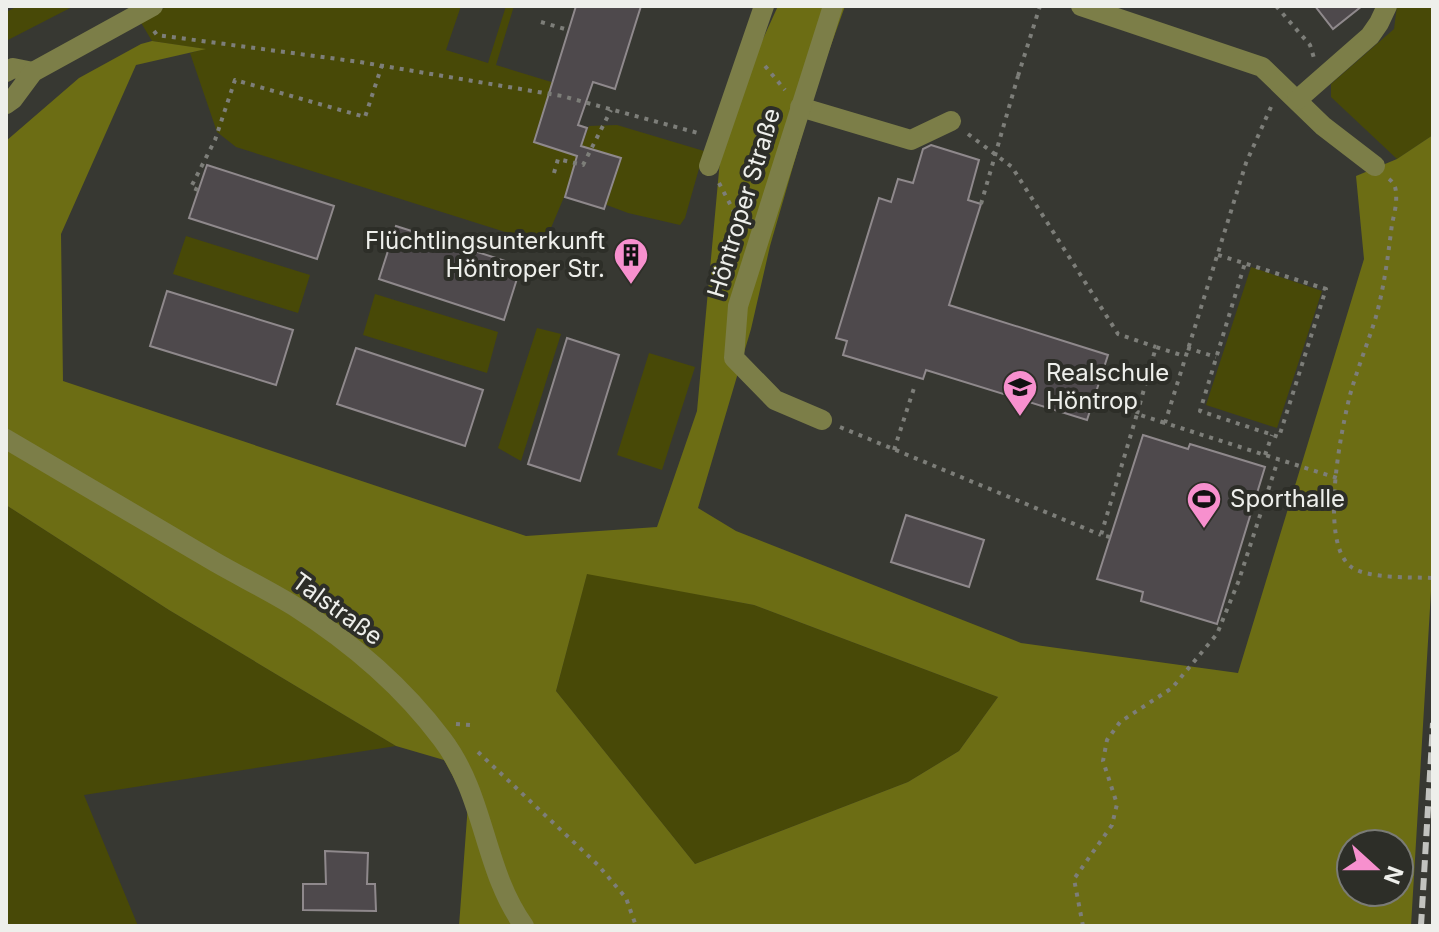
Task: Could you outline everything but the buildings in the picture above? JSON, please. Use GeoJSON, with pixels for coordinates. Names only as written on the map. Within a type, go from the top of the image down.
{"type":"FeatureCollection","features":[{"type":"Feature","properties":{"kind":"street"},"geometry":{"type":"LineString","coordinates":[[709,166],[764,6]]}},
{"type":"Feature","properties":{"kind":"street","name":"Höntroper Straße"},"geometry":{"type":"LineString","coordinates":[[822,420],[775,400],[734,358],[738,306],[833,6]]}},
{"type":"Feature","properties":{"kind":"street"},"geometry":{"type":"LineString","coordinates":[[1081,6],[1262,67],[1323,126],[1375,166]]}},
{"type":"Feature","properties":{"kind":"street"},"geometry":{"type":"LineString","coordinates":[[1297,100],[1370,36],[1387,6]]}},
{"type":"Feature","properties":{"kind":"street"},"geometry":{"type":"LineString","coordinates":[[6,104],[33,72],[148,9]]}},
{"type":"Feature","properties":{"kind":"street"},"geometry":{"type":"LineString","coordinates":[[6,72],[13,68],[33,72]]}},
{"type":"Feature","properties":{"kind":"street"},"geometry":{"type":"LineString","coordinates":[[800,107],[911,140],[951,121]]}},
{"type":"Feature","properties":{"kind":"street","name":"Talstraße"},"geometry":{"type":"LineString","coordinates":[[6,439],[293,606],[385,677],[442,739],[473,793],[499,879],[524,926]]}},
{"type":"Feature","properties":{"kind":"path"},"geometry":{"type":"LineString","coordinates":[[981,204],[1040,6]]}},
{"type":"Feature","properties":{"kind":"path"},"geometry":{"type":"LineString","coordinates":[[1276,6],[1310,45],[1321,79]]}},
{"type":"Feature","properties":{"kind":"path"},"geometry":{"type":"LineString","coordinates":[[148,9],[157,35],[382,65],[562,96],[719,139]]}},
{"type":"Feature","properties":{"kind":"path"},"geometry":{"type":"LineString","coordinates":[[541,22],[565,29]]}},
{"type":"Feature","properties":{"kind":"path"},"geometry":{"type":"LineString","coordinates":[[198,190],[191,187],[215,140],[235,80],[365,117],[382,65]]}},
{"type":"Feature","properties":{"kind":"path"},"geometry":{"type":"LineString","coordinates":[[766,68],[784,88]]}},
{"type":"Feature","properties":{"kind":"path"},"geometry":{"type":"LineString","coordinates":[[1165,423],[1246,163],[1281,84]]}},
{"type":"Feature","properties":{"kind":"path"},"geometry":{"type":"LineString","coordinates":[[554,173],[558,159],[583,165],[611,110]]}},
{"type":"Feature","properties":{"kind":"path"},"geometry":{"type":"LineString","coordinates":[[951,121],[1012,167],[1118,334],[1184,356]]}},
{"type":"Feature","properties":{"kind":"path"},"geometry":{"type":"LineString","coordinates":[[1375,166],[1394,183],[1396,195],[1379,303],[1343,426],[1335,534],[1344,560],[1351,568],[1390,576],[1433,578]]}},
{"type":"Feature","properties":{"kind":"path"},"geometry":{"type":"LineString","coordinates":[[720,185],[739,221]]}},
{"type":"Feature","properties":{"kind":"path"},"geometry":{"type":"LineString","coordinates":[[1218,255],[1245,263],[1326,289],[1279,437],[1200,411],[1245,263]]}},
{"type":"Feature","properties":{"kind":"path"},"geometry":{"type":"LineString","coordinates":[[1101,535],[1156,347]]}},
{"type":"Feature","properties":{"kind":"path"},"geometry":{"type":"LineString","coordinates":[[1187,348],[1216,357]]}},
{"type":"Feature","properties":{"kind":"path"},"geometry":{"type":"LineString","coordinates":[[894,450],[915,385]]}},
{"type":"Feature","properties":{"kind":"path"},"geometry":{"type":"LineString","coordinates":[[1137,414],[1337,478]]}},
{"type":"Feature","properties":{"kind":"path"},"geometry":{"type":"LineString","coordinates":[[822,420],[1110,537]]}},
{"type":"Feature","properties":{"kind":"path"},"geometry":{"type":"LineString","coordinates":[[1265,455],[1272,435]]}},
{"type":"Feature","properties":{"kind":"path"},"geometry":{"type":"LineString","coordinates":[[1083,926],[1074,879],[1112,825],[1117,804],[1103,761],[1107,740],[1120,722],[1172,688],[1217,634],[1239,580],[1278,460]]}},
{"type":"Feature","properties":{"kind":"path"},"geometry":{"type":"LineString","coordinates":[[442,739],[464,742],[525,794],[598,865],[626,898],[636,926]]}},
{"type":"Feature","properties":{"kind":"shaded area"},"geometry":{"type":"Polygon","coordinates":[[[18,6],[74,6],[6,41],[6,12],[18,6]]]}},
{"type":"Feature","properties":{"kind":"shaded area"},"geometry":{"type":"Polygon","coordinates":[[[168,6],[461,6],[446,50],[488,63],[506,6],[514,6],[496,65],[571,88],[543,114],[534,142],[578,156],[589,126],[617,125],[704,151],[685,218],[680,225],[628,213],[567,190],[545,242],[236,147],[217,132],[190,53],[204,49],[152,41],[140,21],[168,6]]]}},
{"type":"Feature","properties":{"kind":"shaded area"},"geometry":{"type":"Polygon","coordinates":[[[778,6],[845,6],[816,87],[770,246],[751,329],[698,508],[736,531],[1021,643],[1238,673],[1364,259],[1356,176],[1397,159],[1433,135],[1433,558],[1415,859],[1415,828],[1335,828],[1335,908],[1412,908],[1411,926],[459,926],[468,804],[444,760],[396,746],[169,610],[6,505],[6,141],[79,78],[141,44],[152,41],[206,49],[136,65],[61,234],[63,381],[526,536],[657,527],[697,411],[720,160],[751,65],[778,6]],[[587,574],[556,691],[695,864],[908,782],[959,751],[998,697],[754,605],[587,574]]]}},
{"type":"Feature","properties":{"kind":"shaded area"},"geometry":{"type":"Polygon","coordinates":[[[1397,6],[1433,6],[1433,135],[1397,159],[1331,97],[1331,84],[1394,29],[1397,6]]]}},
{"type":"Feature","properties":{"kind":"shaded area"},"geometry":{"type":"Polygon","coordinates":[[[186,236],[310,275],[298,313],[173,274],[186,236]]]}},
{"type":"Feature","properties":{"kind":"shaded area"},"geometry":{"type":"Polygon","coordinates":[[[1251,267],[1322,291],[1277,428],[1206,405],[1251,267]]]}},
{"type":"Feature","properties":{"kind":"shaded area"},"geometry":{"type":"Polygon","coordinates":[[[375,294],[498,332],[487,373],[363,335],[375,294]]]}},
{"type":"Feature","properties":{"kind":"shaded area"},"geometry":{"type":"Polygon","coordinates":[[[537,328],[561,334],[521,461],[498,448],[537,328]]]}},
{"type":"Feature","properties":{"kind":"shaded area"},"geometry":{"type":"Polygon","coordinates":[[[649,353],[695,367],[662,470],[617,455],[649,353]]]}},
{"type":"Feature","properties":{"kind":"shaded area"},"geometry":{"type":"Polygon","coordinates":[[[6,505],[169,610],[396,746],[84,795],[138,926],[6,926],[6,505]]]}},
{"type":"Feature","properties":{"kind":"shaded area"},"geometry":{"type":"Polygon","coordinates":[[[587,573],[754,605],[998,697],[959,751],[908,782],[695,864],[556,691],[587,573]]]}},
{"type":"Feature","properties":{"kind":"railway"},"geometry":{"type":"LineString","coordinates":[[1421,926],[1433,723]]}},
{"type":"Feature","properties":{"kind":"place","name":"Flüchtlingsunterkunft Höntroper Str."},"geometry":{"type":"Point","coordinates":[631,286]}},
{"type":"Feature","properties":{"kind":"place","name":"Realschule Höntrop"},"geometry":{"type":"Point","coordinates":[1020,418]}},
{"type":"Feature","properties":{"kind":"place","name":"Sporthalle"},"geometry":{"type":"Point","coordinates":[1204,530]}}]}
